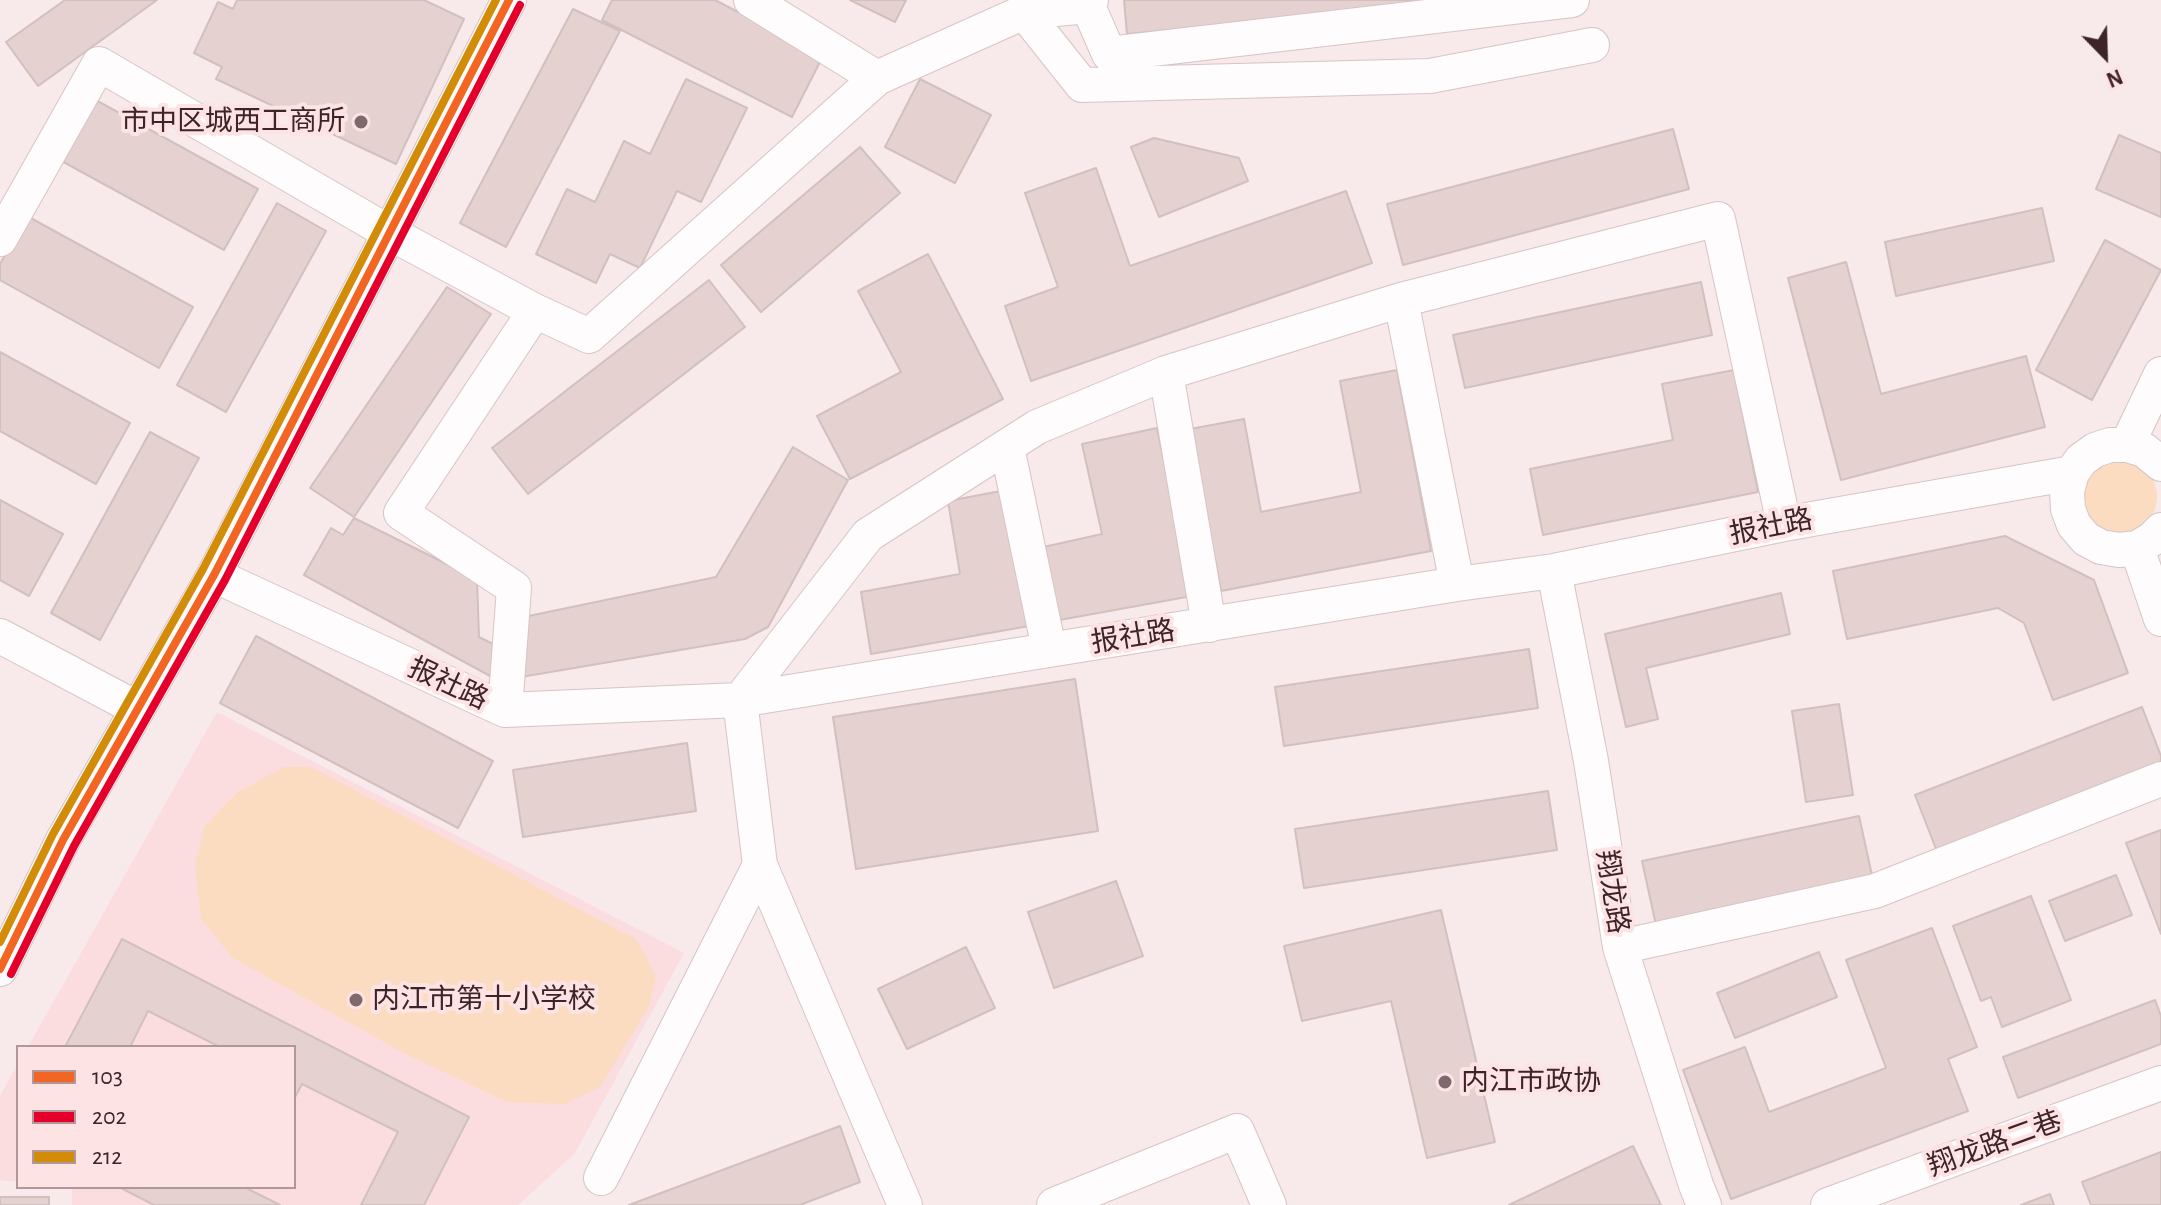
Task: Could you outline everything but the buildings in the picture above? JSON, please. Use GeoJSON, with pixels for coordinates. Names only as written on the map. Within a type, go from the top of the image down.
{"type":"FeatureCollection","features":[{"type":"Feature","properties":{"kind":"street"},"geometry":{"type":"LineString","coordinates":[[0,969],[63,840],[214,575],[509,0]]}},
{"type":"Feature","properties":{"kind":"street"},"geometry":{"type":"LineString","coordinates":[[751,0],[877,78]]}},
{"type":"Feature","properties":{"kind":"street"},"geometry":{"type":"LineString","coordinates":[[0,239],[99,64],[390,233],[535,311],[589,336],[877,78],[1024,12],[1090,3],[1109,54],[1572,0]]}},
{"type":"Feature","properties":{"kind":"street"},"geometry":{"type":"LineString","coordinates":[[1024,12],[1082,85],[1430,76],[1592,45]]}},
{"type":"Feature","properties":{"kind":"street"},"geometry":{"type":"LineString","coordinates":[[905,1205],[760,865],[740,700],[868,535],[1037,427],[1166,373],[1401,300],[1718,219],[1784,524]]}},
{"type":"Feature","properties":{"kind":"street"},"geometry":{"type":"LineString","coordinates":[[1401,300],[1457,584]]}},
{"type":"Feature","properties":{"kind":"street"},"geometry":{"type":"LineString","coordinates":[[505,710],[514,588],[401,513],[535,311]]}},
{"type":"Feature","properties":{"kind":"street"},"geometry":{"type":"LineString","coordinates":[[1166,373],[1209,625]]}},
{"type":"Feature","properties":{"kind":"street"},"geometry":{"type":"LineString","coordinates":[[2127,445],[2161,374]]}},
{"type":"Feature","properties":{"kind":"street"},"geometry":{"type":"LineString","coordinates":[[2161,464],[2144,450],[2127,445],[2110,445],[2095,450],[2081,460],[2072,473],[2067,491],[2068,509],[2074,525],[2086,539],[2101,547],[2119,550],[2149,539],[2161,619]]}},
{"type":"Feature","properties":{"kind":"street"},"geometry":{"type":"LineString","coordinates":[[1007,447],[1049,649]]}},
{"type":"Feature","properties":{"kind":"street","name":"报社路"},"geometry":{"type":"LineString","coordinates":[[214,575],[505,710],[740,700],[1554,571],[1784,524],[2072,473]]}},
{"type":"Feature","properties":{"kind":"street","name":"翔龙路"},"geometry":{"type":"LineString","coordinates":[[1554,571],[1591,761],[1620,947],[1704,1205]]}},
{"type":"Feature","properties":{"kind":"street"},"geometry":{"type":"LineString","coordinates":[[0,636],[138,709]]}},
{"type":"Feature","properties":{"kind":"street"},"geometry":{"type":"LineString","coordinates":[[1620,947],[1875,891],[2161,779]]}},
{"type":"Feature","properties":{"kind":"street"},"geometry":{"type":"LineString","coordinates":[[601,1178],[760,865]]}},
{"type":"Feature","properties":{"kind":"street","name":"翔龙路二巷"},"geometry":{"type":"LineString","coordinates":[[1828,1205],[2161,1083]]}},
{"type":"Feature","properties":{"kind":"street"},"geometry":{"type":"LineString","coordinates":[[1054,1205],[1237,1131],[1269,1205]]}},
{"type":"Feature","properties":{"kind":"shaded area"},"geometry":{"type":"Polygon","coordinates":[[[2120,460],[2141,466],[2151,476],[2157,497],[2151,518],[2141,528],[2120,534],[2099,528],[2089,518],[2083,497],[2089,476],[2099,466],[2120,460]]]}},
{"type":"Feature","properties":{"kind":"shaded area","name":"内江市第十小学校"},"geometry":{"type":"Polygon","coordinates":[[[217,712],[684,953],[575,1153],[518,1205],[72,1205],[72,1189],[296,1189],[296,1045],[29,1045],[217,712]]]}},
{"type":"Feature","properties":{"kind":"shaded area"},"geometry":{"type":"Polygon","coordinates":[[[284,767],[311,767],[637,940],[656,977],[649,1006],[600,1087],[565,1104],[507,1102],[402,1052],[233,958],[201,919],[195,865],[205,826],[237,793],[284,767]]]}},
{"type":"Feature","properties":{"kind":"shaded area"},"geometry":{"type":"Polygon","coordinates":[[[16,1068],[16,1182],[0,1180],[0,1096],[16,1068]]]}},
{"type":"Feature","properties":{"kind":"transit line","name":"212"},"geometry":{"type":"LineString","coordinates":[[0,942],[53,834],[203,569],[496,0]]}},
{"type":"Feature","properties":{"kind":"transit line","name":"103"},"geometry":{"type":"LineString","coordinates":[[0,969],[63,840],[214,575],[509,0]]}},
{"type":"Feature","properties":{"kind":"transit line","name":"202"},"geometry":{"type":"LineString","coordinates":[[11,974],[74,846],[225,580],[520,5]]}},
{"type":"Feature","properties":{"kind":"place","name":"市中区城西工商所"},"geometry":{"type":"Point","coordinates":[361,122]}},
{"type":"Feature","properties":{"kind":"place","name":"内江市第十小学校"},"geometry":{"type":"Point","coordinates":[356,1000]}},
{"type":"Feature","properties":{"kind":"place","name":"内江市政协"},"geometry":{"type":"Point","coordinates":[1445,1082]}}]}
